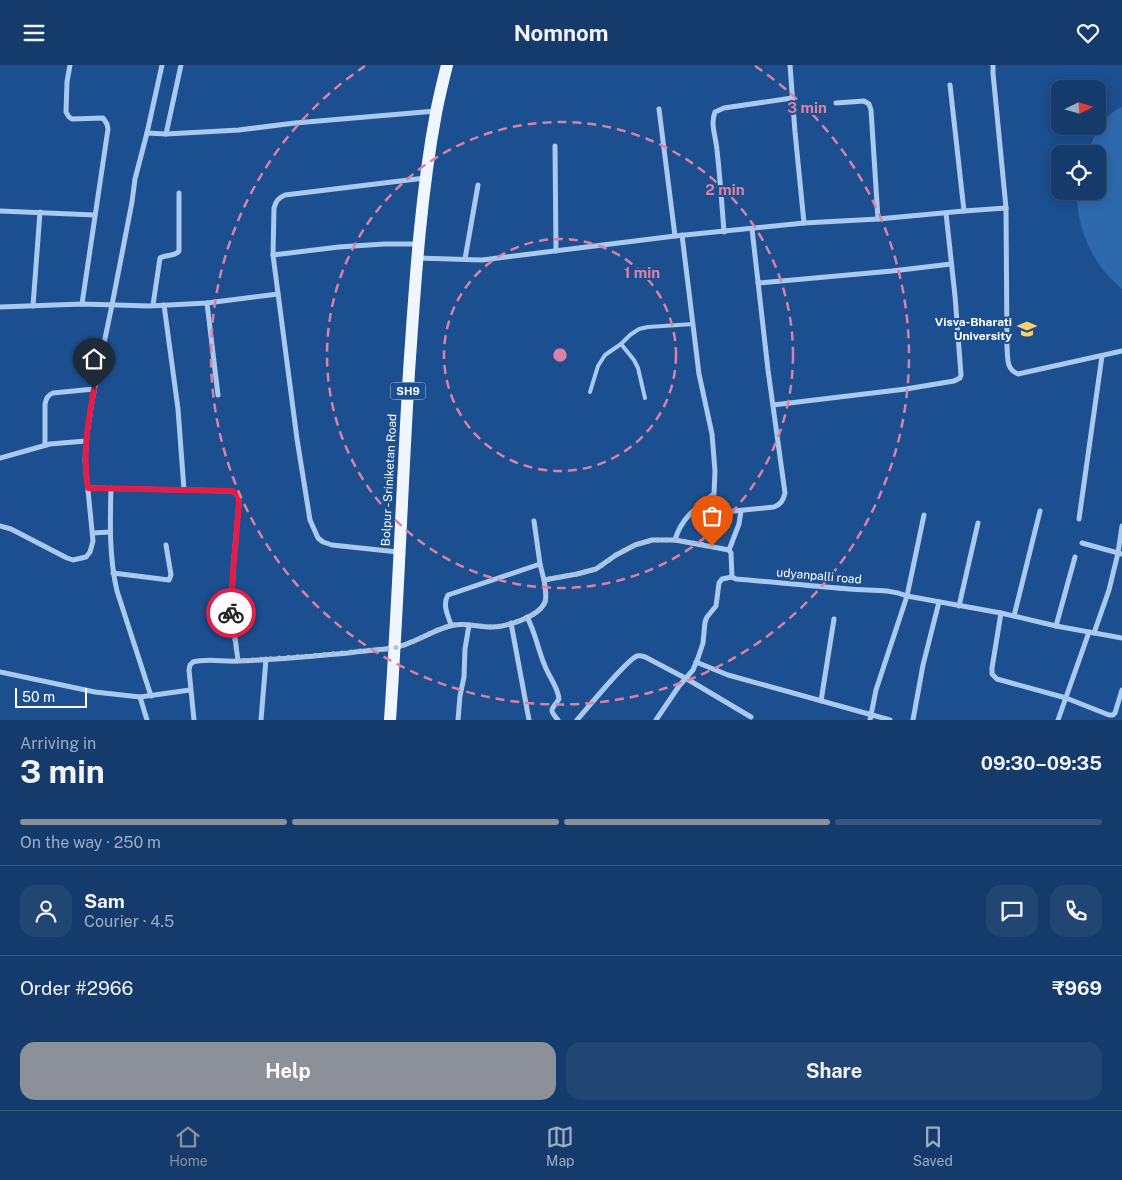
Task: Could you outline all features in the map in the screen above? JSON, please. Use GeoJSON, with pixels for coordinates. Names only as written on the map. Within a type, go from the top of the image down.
{"type":"FeatureCollection","features":[{"type":"Feature","properties":{"kind":"main road","name":"Bolpur - Sriniketan Road"},"geometry":{"type":"LineString","coordinates":[[390,720],[416,258],[436,111],[447,65]]}},
{"type":"Feature","properties":{"kind":"street"},"geometry":{"type":"LineString","coordinates":[[70,65],[67,82],[67,115],[72,119],[103,118],[108,129],[82,304]]}},
{"type":"Feature","properties":{"kind":"street"},"geometry":{"type":"LineString","coordinates":[[0,526],[10,529],[67,558],[74,560],[86,557],[90,552],[93,533],[85,459],[86,441],[94,389],[112,305],[135,179],[150,133],[162,65]]}},
{"type":"Feature","properties":{"kind":"street"},"geometry":{"type":"LineString","coordinates":[[163,134],[181,65]]}},
{"type":"Feature","properties":{"kind":"street"},"geometry":{"type":"LineString","coordinates":[[790,65],[804,223]]}},
{"type":"Feature","properties":{"kind":"street"},"geometry":{"type":"LineString","coordinates":[[994,65],[992,73],[1006,209],[1008,365],[1012,371],[1018,374],[1122,351]]}},
{"type":"Feature","properties":{"kind":"street"},"geometry":{"type":"LineString","coordinates":[[950,85],[964,211]]}},
{"type":"Feature","properties":{"kind":"street"},"geometry":{"type":"LineString","coordinates":[[724,232],[713,125],[715,112],[724,108],[792,99]]}},
{"type":"Feature","properties":{"kind":"street"},"geometry":{"type":"LineString","coordinates":[[836,103],[864,101],[869,104],[871,110],[878,219]]}},
{"type":"Feature","properties":{"kind":"street"},"geometry":{"type":"LineString","coordinates":[[659,109],[675,236]]}},
{"type":"Feature","properties":{"kind":"street"},"geometry":{"type":"LineString","coordinates":[[150,133],[239,130],[295,123],[436,111]]}},
{"type":"Feature","properties":{"kind":"street"},"geometry":{"type":"LineString","coordinates":[[555,146],[556,251]]}},
{"type":"Feature","properties":{"kind":"street"},"geometry":{"type":"LineString","coordinates":[[399,552],[332,545],[323,542],[318,538],[310,520],[297,439],[273,255],[274,208],[279,197],[285,195],[426,178]]}},
{"type":"Feature","properties":{"kind":"street"},"geometry":{"type":"LineString","coordinates":[[465,259],[478,185]]}},
{"type":"Feature","properties":{"kind":"street"},"geometry":{"type":"LineString","coordinates":[[153,305],[160,258],[177,254],[179,251],[179,193]]}},
{"type":"Feature","properties":{"kind":"street"},"geometry":{"type":"LineString","coordinates":[[416,258],[482,259],[682,235],[804,223],[1006,209]]}},
{"type":"Feature","properties":{"kind":"street"},"geometry":{"type":"LineString","coordinates":[[0,211],[95,215]]}},
{"type":"Feature","properties":{"kind":"street"},"geometry":{"type":"LineString","coordinates":[[33,306],[40,212]]}},
{"type":"Feature","properties":{"kind":"street"},"geometry":{"type":"LineString","coordinates":[[773,405],[906,389],[954,381],[960,378],[946,213]]}},
{"type":"Feature","properties":{"kind":"street"},"geometry":{"type":"LineString","coordinates":[[711,496],[719,512],[774,507],[780,505],[785,493],[752,229]]}},
{"type":"Feature","properties":{"kind":"street"},"geometry":{"type":"LineString","coordinates":[[675,540],[678,530],[688,514],[714,493],[712,434],[699,373],[682,235]]}},
{"type":"Feature","properties":{"kind":"street"},"geometry":{"type":"LineString","coordinates":[[273,255],[339,247],[384,244],[418,245]]}},
{"type":"Feature","properties":{"kind":"street"},"geometry":{"type":"LineString","coordinates":[[758,283],[951,264]]}},
{"type":"Feature","properties":{"kind":"street"},"geometry":{"type":"LineString","coordinates":[[0,307],[207,303],[278,294]]}},
{"type":"Feature","properties":{"kind":"street"},"geometry":{"type":"LineString","coordinates":[[207,303],[218,395]]}},
{"type":"Feature","properties":{"kind":"street"},"geometry":{"type":"LineString","coordinates":[[164,305],[178,409],[184,490]]}},
{"type":"Feature","properties":{"kind":"street"},"geometry":{"type":"LineString","coordinates":[[1079,519],[1102,356]]}},
{"type":"Feature","properties":{"kind":"street"},"geometry":{"type":"LineString","coordinates":[[45,445],[46,399],[53,393],[94,389]]}},
{"type":"Feature","properties":{"kind":"street"},"geometry":{"type":"LineString","coordinates":[[0,458],[45,445],[86,441]]}},
{"type":"Feature","properties":{"kind":"street"},"geometry":{"type":"LineString","coordinates":[[88,488],[232,491],[236,493],[239,498],[231,606],[238,661]]}},
{"type":"Feature","properties":{"kind":"street"},"geometry":{"type":"LineString","coordinates":[[111,488],[110,532],[113,573],[145,696],[147,720]]}},
{"type":"Feature","properties":{"kind":"street"},"geometry":{"type":"LineString","coordinates":[[656,720],[679,685],[687,679],[693,670],[702,643],[705,622],[716,606],[719,583],[722,579],[732,577],[731,553],[729,550],[739,524],[741,511]]}},
{"type":"Feature","properties":{"kind":"street"},"geometry":{"type":"LineString","coordinates":[[1014,616],[1040,511]]}},
{"type":"Feature","properties":{"kind":"street"},"geometry":{"type":"LineString","coordinates":[[871,718],[876,690],[907,596],[924,515]]}},
{"type":"Feature","properties":{"kind":"street"},"geometry":{"type":"LineString","coordinates":[[194,720],[189,670],[193,662],[316,656],[395,648],[451,625],[501,626],[528,617],[540,609],[545,603],[546,597],[534,521]]}},
{"type":"Feature","properties":{"kind":"street"},"geometry":{"type":"LineString","coordinates":[[959,605],[978,523]]}},
{"type":"Feature","properties":{"kind":"street"},"geometry":{"type":"LineString","coordinates":[[1058,720],[1109,590],[1120,553],[1122,526]]}},
{"type":"Feature","properties":{"kind":"street"},"geometry":{"type":"LineString","coordinates":[[93,533],[110,532]]}},
{"type":"Feature","properties":{"kind":"street"},"geometry":{"type":"LineString","coordinates":[[544,580],[596,569],[635,545],[652,540],[675,540],[729,550]]}},
{"type":"Feature","properties":{"kind":"street"},"geometry":{"type":"LineString","coordinates":[[1082,543],[1120,553]]}},
{"type":"Feature","properties":{"kind":"street"},"geometry":{"type":"LineString","coordinates":[[113,573],[169,580],[166,545]]}},
{"type":"Feature","properties":{"kind":"street"},"geometry":{"type":"LineString","coordinates":[[1056,625],[1075,557]]}},
{"type":"Feature","properties":{"kind":"street"},"geometry":{"type":"LineString","coordinates":[[451,625],[445,605],[445,599],[448,595],[540,564]]}},
{"type":"Feature","properties":{"kind":"street","name":"udyanpalli road"},"geometry":{"type":"LineString","coordinates":[[732,577],[736,579],[896,592],[907,596],[1122,638]]}},
{"type":"Feature","properties":{"kind":"street"},"geometry":{"type":"LineString","coordinates":[[913,720],[923,665],[939,602]]}},
{"type":"Feature","properties":{"kind":"street"},"geometry":{"type":"LineString","coordinates":[[1001,613],[992,668],[992,674],[997,679],[1066,698],[1113,717],[1122,689]]}},
{"type":"Feature","properties":{"kind":"street"},"geometry":{"type":"LineString","coordinates":[[528,617],[545,666],[558,693],[559,699],[552,708],[558,720]]}},
{"type":"Feature","properties":{"kind":"street"},"geometry":{"type":"LineString","coordinates":[[821,701],[834,619]]}},
{"type":"Feature","properties":{"kind":"street"},"geometry":{"type":"LineString","coordinates":[[511,623],[530,720]]}},
{"type":"Feature","properties":{"kind":"street"},"geometry":{"type":"LineString","coordinates":[[458,720],[469,625]]}},
{"type":"Feature","properties":{"kind":"street"},"geometry":{"type":"LineString","coordinates":[[577,720],[615,676],[637,656],[649,659],[687,679],[752,719]]}},
{"type":"Feature","properties":{"kind":"street"},"geometry":{"type":"LineString","coordinates":[[261,720],[266,659]]}},
{"type":"Feature","properties":{"kind":"street"},"geometry":{"type":"LineString","coordinates":[[696,662],[728,675],[821,701],[871,718],[890,720]]}},
{"type":"Feature","properties":{"kind":"street"},"geometry":{"type":"LineString","coordinates":[[0,672],[95,692],[145,696],[190,690]]}},
{"type":"Feature","properties":{"kind":"lane"},"geometry":{"type":"LineString","coordinates":[[590,392],[598,366],[605,355],[639,329],[693,324]]}},
{"type":"Feature","properties":{"kind":"lane"},"geometry":{"type":"LineString","coordinates":[[621,344],[638,367],[645,398]]}},
{"type":"Feature","properties":{"kind":"shaded area"},"geometry":{"type":"Polygon","coordinates":[[[1122,107],[1122,289],[1103,269],[1088,245],[1077,205],[1077,200],[1106,200],[1106,145],[1090,145],[1095,135],[1106,135],[1106,119],[1122,107]]]}},
{"type":"Feature","properties":{"kind":"way so far"},"geometry":{"type":"LineString","coordinates":[[231,613],[238,661],[395,648],[451,625],[490,627],[520,621],[531,616],[545,603],[544,580],[596,569],[635,545],[652,540],[675,540],[712,546]]}},
{"type":"Feature","properties":{"kind":"place","name":"Visva-Bharati University"},"geometry":{"type":"Point","coordinates":[1027,329]}},
{"type":"Feature","properties":{"kind":"route"},"geometry":{"type":"LineString","coordinates":[[94,389],[85,459],[88,488],[232,491],[238,495],[231,613]]}}]}
